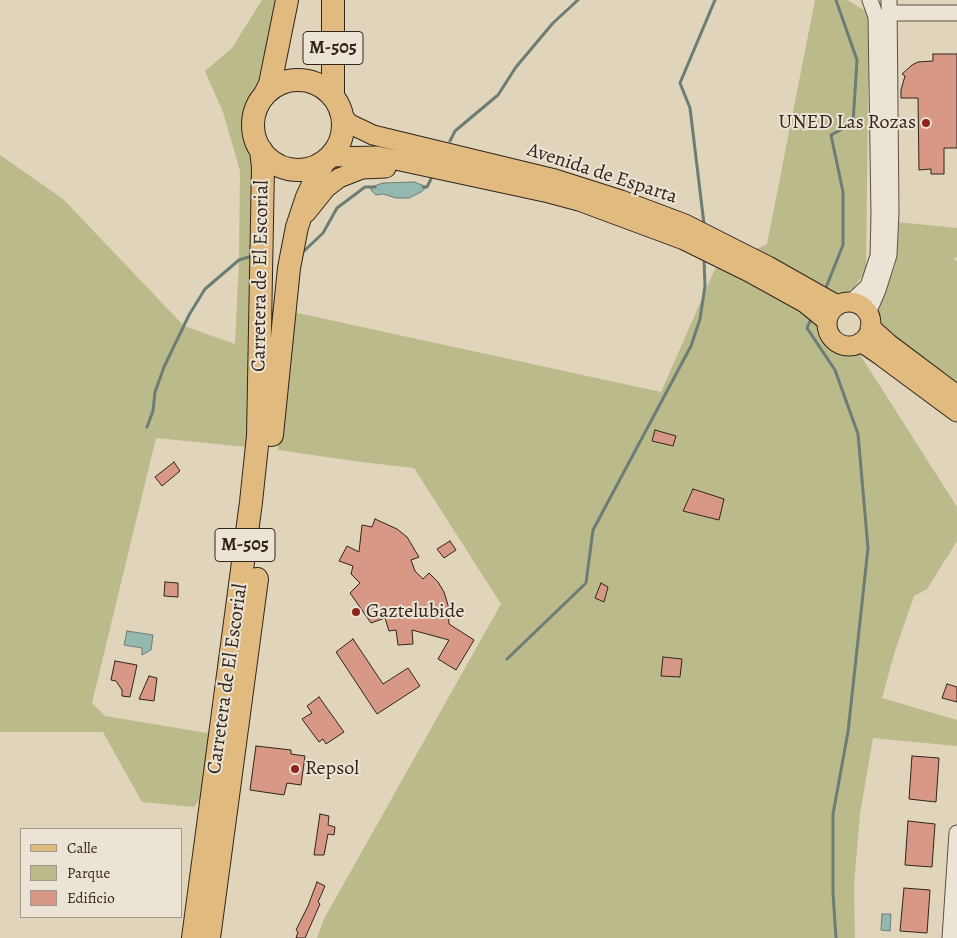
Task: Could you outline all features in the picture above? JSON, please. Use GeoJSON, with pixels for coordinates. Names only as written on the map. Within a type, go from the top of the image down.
{"type":"FeatureCollection","features":[{"type":"Feature","properties":{"kind":"highway","name":"M-505"},"geometry":{"type":"LineString","coordinates":[[261,150],[256,142],[253,123],[256,110],[270,84],[287,0]]}},
{"type":"Feature","properties":{"kind":"highway","name":"M-505"},"geometry":{"type":"LineString","coordinates":[[333,0],[333,97]]}},
{"type":"Feature","properties":{"kind":"highway","name":"M-505"},"geometry":{"type":"LineString","coordinates":[[266,94],[280,84],[291,80],[302,80],[324,88],[333,97],[339,106],[342,117],[342,132],[338,145],[326,160]]}},
{"type":"Feature","properties":{"kind":"highway"},"geometry":{"type":"LineString","coordinates":[[261,150],[270,160],[282,167],[296,170],[310,168],[326,160]]}},
{"type":"Feature","properties":{"kind":"highway","name":"Carretera de El Escorial"},"geometry":{"type":"LineString","coordinates":[[193,938],[251,502],[258,436],[263,167],[261,150]]}},
{"type":"Feature","properties":{"kind":"highway","name":"Carretera de El Escorial"},"geometry":{"type":"LineString","coordinates":[[209,938],[262,534],[289,268],[297,227],[307,197],[326,160]]}},
{"type":"Feature","properties":{"kind":"main road","name":"Avenida de Esparta"},"geometry":{"type":"LineString","coordinates":[[342,117],[350,124],[373,135],[555,179],[630,203],[685,224],[768,266],[838,309]]}},
{"type":"Feature","properties":{"kind":"main road","name":"Avenida de Esparta"},"geometry":{"type":"LineString","coordinates":[[326,160],[377,156],[579,202],[684,240],[750,272],[797,298],[838,309]]}},
{"type":"Feature","properties":{"kind":"main road"},"geometry":{"type":"LineString","coordinates":[[297,227],[326,188],[338,178],[362,169],[391,168],[486,180]]}},
{"type":"Feature","properties":{"kind":"main road"},"geometry":{"type":"LineString","coordinates":[[866,327],[849,346],[838,343],[829,335],[838,309],[863,308],[866,327],[880,355],[957,412]]}},
{"type":"Feature","properties":{"kind":"main road"},"geometry":{"type":"LineString","coordinates":[[866,327],[957,395]]}},
{"type":"Feature","properties":{"kind":"street"},"geometry":{"type":"LineString","coordinates":[[838,309],[868,286],[878,256],[876,17],[870,0]]}},
{"type":"Feature","properties":{"kind":"street"},"geometry":{"type":"LineString","coordinates":[[866,327],[889,255],[891,212],[889,4],[957,12]]}},
{"type":"Feature","properties":{"kind":"street"},"geometry":{"type":"LineString","coordinates":[[950,938],[957,833]]}},
{"type":"Feature","properties":{"kind":"green space"},"geometry":{"type":"Polygon","coordinates":[[[262,0],[285,0],[258,89],[252,98],[256,110],[253,123],[256,142],[257,448],[156,438],[92,703],[105,716],[207,733],[222,725],[206,790],[194,807],[142,802],[103,732],[0,732],[0,155],[63,199],[184,326],[235,344],[239,260],[240,171],[223,112],[205,71],[232,48],[262,0]]]}},
{"type":"Feature","properties":{"kind":"green space"},"geometry":{"type":"Polygon","coordinates":[[[815,0],[847,0],[869,13],[866,270],[854,288],[844,294],[831,294],[816,324],[821,337],[831,348],[845,353],[859,353],[957,507],[957,541],[927,589],[914,596],[895,651],[882,698],[957,720],[957,746],[873,738],[860,814],[854,885],[855,938],[317,938],[324,919],[501,604],[414,468],[278,450],[278,368],[293,312],[661,392],[715,269],[767,244],[815,0]]]}},
{"type":"Feature","properties":{"kind":"green space"},"geometry":{"type":"Polygon","coordinates":[[[897,222],[957,228],[957,258],[955,257],[954,259],[957,261],[957,387],[879,326],[876,316],[879,302],[895,265],[897,222]]]}},
{"type":"Feature","properties":{"kind":"water"},"geometry":{"type":"Polygon","coordinates":[[[414,182],[427,187],[409,198],[396,198],[383,194],[376,195],[371,190],[371,187],[383,183],[414,182]]]}},
{"type":"Feature","properties":{"kind":"water"},"geometry":{"type":"Polygon","coordinates":[[[127,631],[153,635],[151,650],[142,655],[142,648],[124,645],[127,631]]]}},
{"type":"Feature","properties":{"kind":"water"},"geometry":{"type":"Polygon","coordinates":[[[882,914],[891,914],[890,931],[881,930],[882,914]]]}},
{"type":"Feature","properties":{"kind":"building","name":"UNED Las Rozas"},"geometry":{"type":"Polygon","coordinates":[[[933,54],[957,54],[957,148],[944,148],[944,174],[931,174],[931,169],[919,170],[918,98],[901,98],[905,76],[902,74],[918,62],[933,61],[933,54]]]}},
{"type":"Feature","properties":{"kind":"building"},"geometry":{"type":"Polygon","coordinates":[[[655,430],[676,436],[673,446],[652,441],[655,430]]]}},
{"type":"Feature","properties":{"kind":"building"},"geometry":{"type":"Polygon","coordinates":[[[174,462],[180,471],[162,486],[155,477],[174,462]]]}},
{"type":"Feature","properties":{"kind":"building"},"geometry":{"type":"Polygon","coordinates":[[[693,489],[724,499],[719,520],[683,511],[693,489]]]}},
{"type":"Feature","properties":{"kind":"building"},"geometry":{"type":"Polygon","coordinates":[[[375,519],[397,529],[407,537],[419,557],[411,560],[415,571],[423,579],[429,573],[444,592],[448,605],[449,624],[474,640],[456,670],[438,659],[449,640],[412,630],[413,644],[398,645],[396,630],[389,631],[385,618],[371,623],[350,593],[360,583],[351,574],[353,566],[339,561],[347,546],[359,552],[362,525],[372,527],[375,519]]]}},
{"type":"Feature","properties":{"kind":"building"},"geometry":{"type":"Polygon","coordinates":[[[450,541],[456,550],[444,558],[437,549],[450,541]]]}},
{"type":"Feature","properties":{"kind":"building"},"geometry":{"type":"Polygon","coordinates":[[[165,582],[178,583],[178,597],[164,596],[165,582]]]}},
{"type":"Feature","properties":{"kind":"building"},"geometry":{"type":"Polygon","coordinates":[[[601,583],[608,587],[604,602],[595,598],[601,583]]]}},
{"type":"Feature","properties":{"kind":"building"},"geometry":{"type":"Polygon","coordinates":[[[353,639],[383,684],[408,668],[420,686],[377,714],[336,652],[353,639]]]}},
{"type":"Feature","properties":{"kind":"building"},"geometry":{"type":"Polygon","coordinates":[[[663,657],[682,659],[680,677],[661,676],[663,657]]]}},
{"type":"Feature","properties":{"kind":"building"},"geometry":{"type":"Polygon","coordinates":[[[115,661],[137,665],[130,697],[122,696],[122,690],[116,681],[111,680],[115,661]]]}},
{"type":"Feature","properties":{"kind":"building"},"geometry":{"type":"Polygon","coordinates":[[[149,676],[157,678],[154,701],[139,699],[149,676]]]}},
{"type":"Feature","properties":{"kind":"building"},"geometry":{"type":"Polygon","coordinates":[[[947,684],[957,687],[957,702],[942,698],[947,684]]]}},
{"type":"Feature","properties":{"kind":"building"},"geometry":{"type":"Polygon","coordinates":[[[319,697],[344,732],[326,744],[323,739],[319,742],[302,719],[312,713],[307,706],[319,697]]]}},
{"type":"Feature","properties":{"kind":"building"},"geometry":{"type":"Polygon","coordinates":[[[256,746],[291,750],[291,754],[305,756],[301,785],[287,783],[284,795],[250,790],[256,746]]]}},
{"type":"Feature","properties":{"kind":"building"},"geometry":{"type":"Polygon","coordinates":[[[912,756],[939,758],[936,802],[909,799],[912,756]]]}},
{"type":"Feature","properties":{"kind":"building"},"geometry":{"type":"Polygon","coordinates":[[[320,814],[329,816],[328,825],[335,827],[334,835],[328,834],[324,855],[314,855],[320,814]]]}},
{"type":"Feature","properties":{"kind":"building"},"geometry":{"type":"Polygon","coordinates":[[[908,821],[935,824],[932,867],[905,865],[908,821]]]}},
{"type":"Feature","properties":{"kind":"building"},"geometry":{"type":"Polygon","coordinates":[[[317,882],[325,886],[318,902],[320,904],[305,938],[296,938],[298,932],[296,930],[317,882]]]}},
{"type":"Feature","properties":{"kind":"building"},"geometry":{"type":"Polygon","coordinates":[[[904,888],[930,890],[927,933],[900,931],[904,888]]]}},
{"type":"Feature","properties":{"kind":"waterway"},"geometry":{"type":"LineString","coordinates":[[450,141],[455,131],[498,95],[516,67],[553,23],[578,0]]}},
{"type":"Feature","properties":{"kind":"waterway"},"geometry":{"type":"LineString","coordinates":[[704,224],[690,108],[680,83],[715,0]]}},
{"type":"Feature","properties":{"kind":"waterway"},"geometry":{"type":"LineString","coordinates":[[825,290],[843,245],[843,192],[831,135],[853,123],[857,60],[836,0]]}},
{"type":"Feature","properties":{"kind":"waterway"},"geometry":{"type":"LineString","coordinates":[[423,187],[427,187],[431,179]]}},
{"type":"Feature","properties":{"kind":"waterway"},"geometry":{"type":"LineString","coordinates":[[302,253],[323,233],[337,208],[365,187],[375,187]]}},
{"type":"Feature","properties":{"kind":"waterway"},"geometry":{"type":"LineString","coordinates":[[147,427],[153,411],[155,392],[164,367],[189,315],[205,289],[239,260],[252,256]]}},
{"type":"Feature","properties":{"kind":"waterway"},"geometry":{"type":"LineString","coordinates":[[507,659],[586,583],[593,530],[691,346],[700,319],[705,286],[704,259]]}},
{"type":"Feature","properties":{"kind":"waterway"},"geometry":{"type":"LineString","coordinates":[[811,319],[807,328],[835,370],[858,434],[868,548],[848,732],[833,814],[833,893],[836,938]]}},
{"type":"Feature","properties":{"kind":"place","name":"UNED Las Rozas"},"geometry":{"type":"Point","coordinates":[926,123]}},
{"type":"Feature","properties":{"kind":"place","name":"Gaztelubide"},"geometry":{"type":"Point","coordinates":[356,612]}},
{"type":"Feature","properties":{"kind":"place","name":"Repsol"},"geometry":{"type":"Point","coordinates":[295,769]}}]}
